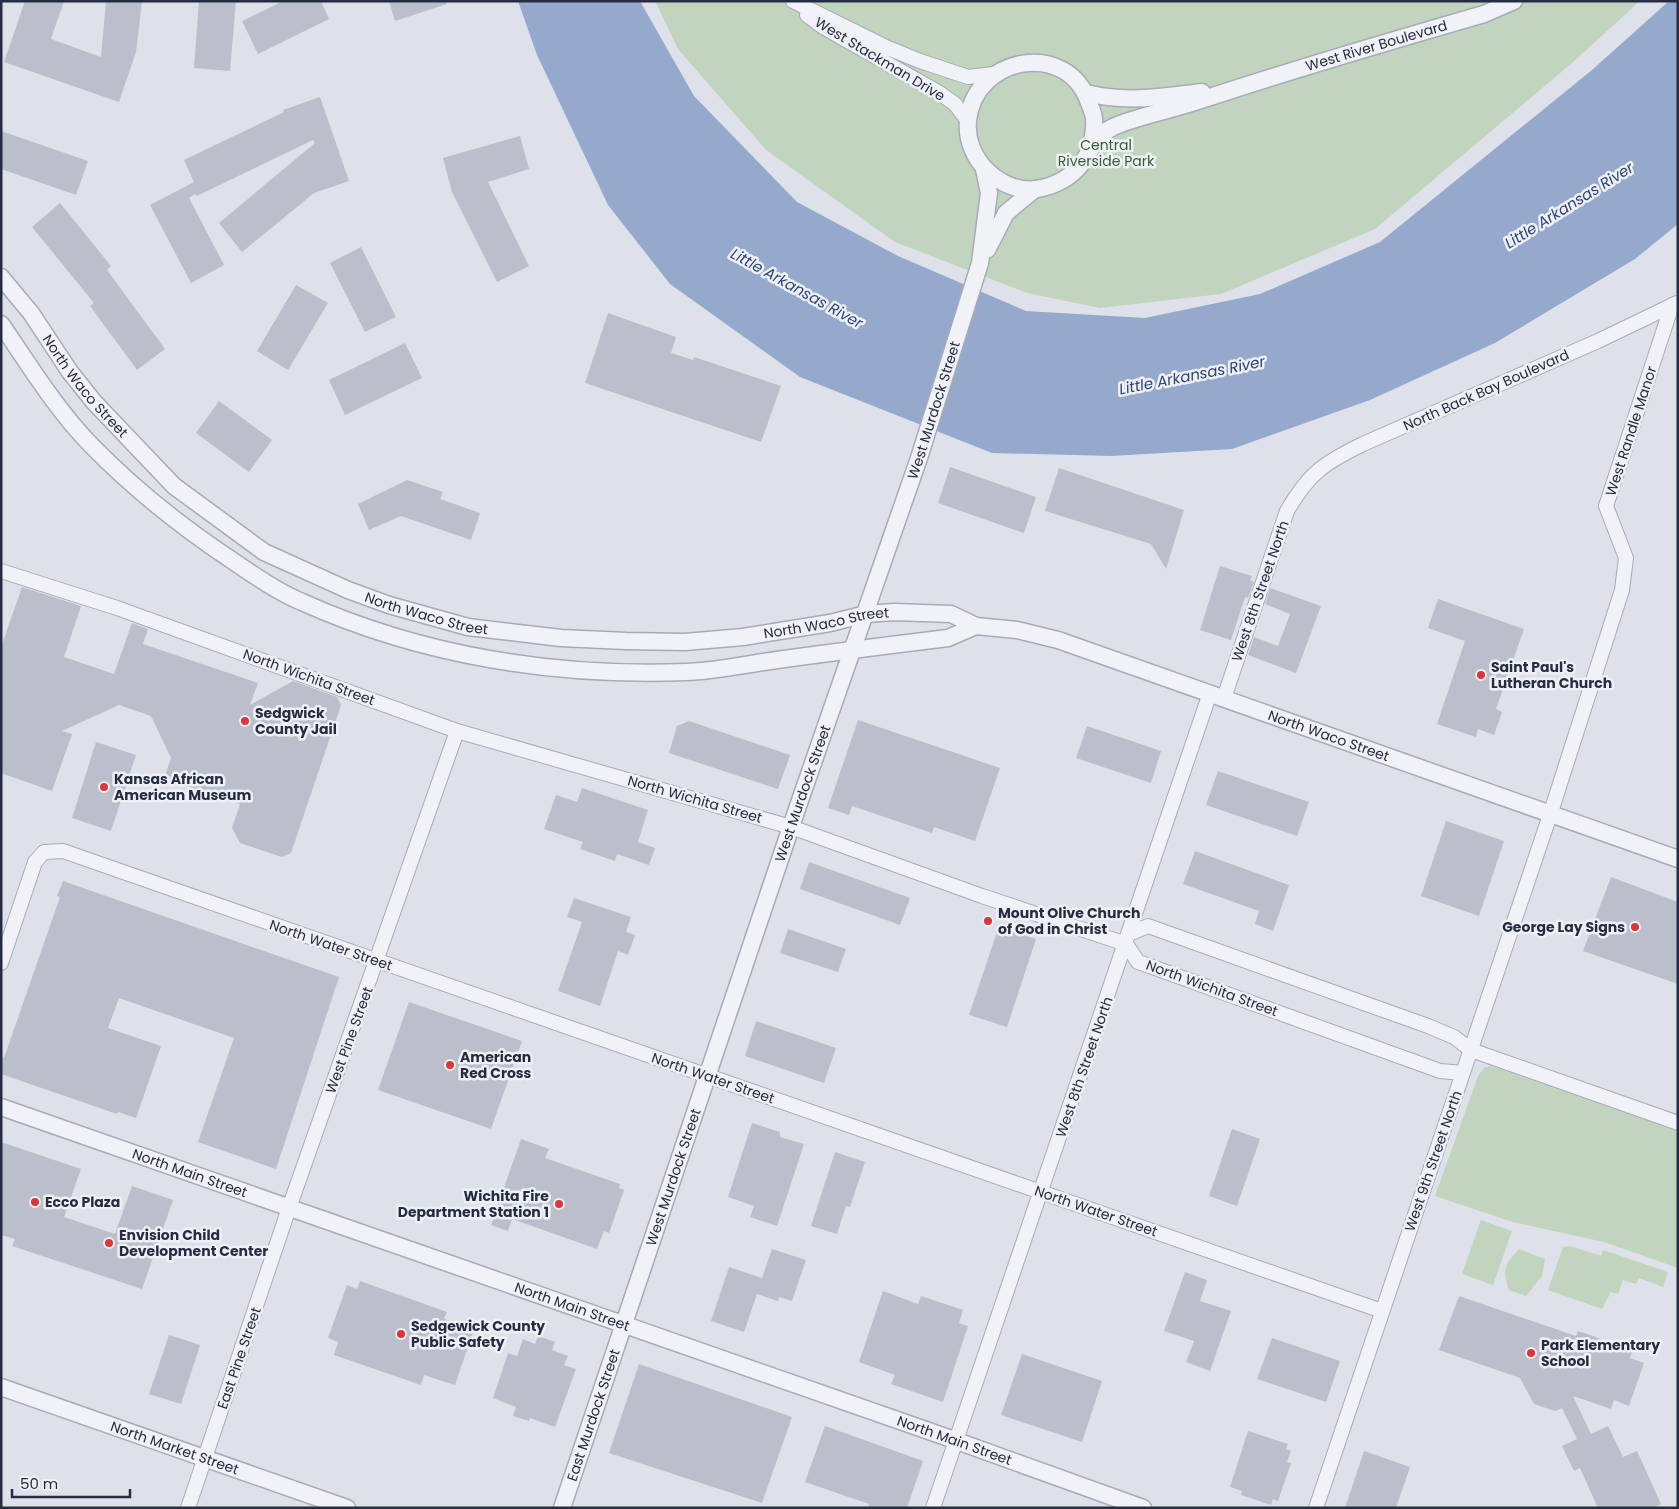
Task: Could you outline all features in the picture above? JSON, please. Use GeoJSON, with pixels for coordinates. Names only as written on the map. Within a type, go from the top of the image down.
{"type":"FeatureCollection","features":[{"type":"Feature","properties":{"kind":"street","name":"West Stackman Drive"},"geometry":{"type":"LineString","coordinates":[[788,1],[823,27],[938,92],[955,104],[968,121]]}},
{"type":"Feature","properties":{"kind":"street","name":"West Stackman Drive"},"geometry":{"type":"LineString","coordinates":[[793,1],[920,62],[968,77],[994,74]]}},
{"type":"Feature","properties":{"kind":"street","name":"West River Boulevard"},"geometry":{"type":"LineString","coordinates":[[1092,143],[1113,128],[1239,86],[1484,14],[1514,1]]}},
{"type":"Feature","properties":{"kind":"street","name":"West Murdock Street"},"geometry":{"type":"LineString","coordinates":[[1041,63],[1054,66],[1072,77],[1086,93],[1094,118],[1092,143],[1084,161],[1071,175],[1054,185],[1035,189],[1017,188],[999,180],[984,168],[974,154],[969,138],[968,121],[976,94],[994,74],[1013,65],[1041,63]]}},
{"type":"Feature","properties":{"kind":"street","name":"West River Boulevard"},"geometry":{"type":"LineString","coordinates":[[1086,93],[1108,99],[1149,100],[1239,86]]}},
{"type":"Feature","properties":{"kind":"street","name":"West Murdock Street"},"geometry":{"type":"LineString","coordinates":[[624,1324],[791,827],[854,650],[919,458],[980,263],[989,193],[984,168]]}},
{"type":"Feature","properties":{"kind":"street","name":"West Murdock Street"},"geometry":{"type":"LineString","coordinates":[[980,263],[1006,213],[1035,189]]}},
{"type":"Feature","properties":{"kind":"street","name":"North Waco Street"},"geometry":{"type":"LineString","coordinates":[[1,277],[31,313],[70,372],[94,402],[174,486],[264,552],[348,590],[396,608],[468,627],[562,638],[685,642],[742,638],[830,623],[866,614],[951,614],[976,626],[1017,630],[1058,640],[1678,859]]}},
{"type":"Feature","properties":{"kind":"street","name":"North Back Bay Boulevard"},"geometry":{"type":"LineString","coordinates":[[1301,487],[1312,474],[1338,456],[1675,304]]}},
{"type":"Feature","properties":{"kind":"street","name":"West Randle Manor"},"geometry":{"type":"LineString","coordinates":[[1550,815],[1622,590],[1626,558],[1606,506],[1675,304]]}},
{"type":"Feature","properties":{"kind":"street","name":"North Waco Street"},"geometry":{"type":"LineString","coordinates":[[1,324],[46,392],[90,444],[170,518],[249,572],[300,602],[349,621],[413,642],[485,660],[568,670],[628,674],[690,672],[948,638],[976,626]]}},
{"type":"Feature","properties":{"kind":"street","name":"West 8th Street North"},"geometry":{"type":"LineString","coordinates":[[933,1508],[1128,939],[1217,695],[1287,511],[1301,487]]}},
{"type":"Feature","properties":{"kind":"street","name":"North Wichita Street"},"geometry":{"type":"LineString","coordinates":[[1,571],[117,608],[457,731],[791,827],[982,896],[1128,939],[1138,962],[1440,1071],[1463,1073]]}},
{"type":"Feature","properties":{"kind":"street","name":"West Pine Street"},"geometry":{"type":"LineString","coordinates":[[289,1208],[457,731]]}},
{"type":"Feature","properties":{"kind":"street","name":"West 9th Street North"},"geometry":{"type":"LineString","coordinates":[[1316,1508],[1550,815]]}},
{"type":"Feature","properties":{"kind":"street","name":"North Water Street"},"geometry":{"type":"LineString","coordinates":[[1,962],[35,862],[44,852],[63,851],[1382,1311]]}},
{"type":"Feature","properties":{"kind":"street"},"geometry":{"type":"LineString","coordinates":[[1128,939],[1148,926],[1428,1026],[1454,1036],[1471,1050],[1678,1123]]}},
{"type":"Feature","properties":{"kind":"street","name":"North Main Street"},"geometry":{"type":"LineString","coordinates":[[1,1107],[956,1440],[1143,1508]]}},
{"type":"Feature","properties":{"kind":"street","name":"East Pine Street"},"geometry":{"type":"LineString","coordinates":[[188,1508],[289,1208]]}},
{"type":"Feature","properties":{"kind":"street","name":"East Murdock Street"},"geometry":{"type":"LineString","coordinates":[[562,1508],[624,1324]]}},
{"type":"Feature","properties":{"kind":"street","name":"North Market Street"},"geometry":{"type":"LineString","coordinates":[[1,1387],[347,1508]]}},
{"type":"Feature","properties":{"kind":"green space","name":"Central Riverside Park"},"geometry":{"type":"Polygon","coordinates":[[[655,1],[1640,1],[1572,63],[1375,229],[1221,294],[1100,308],[1027,293],[895,242],[766,150],[678,49],[655,1]]]}},
{"type":"Feature","properties":{"kind":"green space"},"geometry":{"type":"Polygon","coordinates":[[[1491,1066],[1678,1131],[1678,1268],[1604,1242],[1513,1222],[1435,1196],[1478,1076],[1484,1068],[1491,1066]]]}},
{"type":"Feature","properties":{"kind":"green space"},"geometry":{"type":"Polygon","coordinates":[[[1481,1220],[1512,1231],[1493,1285],[1462,1274],[1481,1220]]]}},
{"type":"Feature","properties":{"kind":"green space"},"geometry":{"type":"Polygon","coordinates":[[[1570,1246],[1601,1256],[1603,1250],[1668,1272],[1663,1287],[1639,1278],[1636,1284],[1623,1280],[1618,1294],[1611,1292],[1602,1309],[1548,1290],[1563,1247],[1570,1246]]]}},
{"type":"Feature","properties":{"kind":"green space"},"geometry":{"type":"Polygon","coordinates":[[[1519,1249],[1545,1259],[1542,1276],[1526,1296],[1509,1290],[1505,1277],[1507,1264],[1519,1249]]]}},
{"type":"Feature","properties":{"kind":"water","name":"Little Arkansas River"},"geometry":{"type":"Polygon","coordinates":[[[518,1],[640,1],[694,96],[797,202],[898,256],[1026,311],[1145,318],[1260,294],[1380,242],[1592,70],[1669,1],[1678,1],[1678,224],[1635,259],[1495,343],[1370,400],[1232,449],[1111,456],[992,453],[800,377],[670,284],[608,205],[537,55],[518,1]]]}},
{"type":"Feature","properties":{"kind":"building"},"geometry":{"type":"Polygon","coordinates":[[[25,1],[64,1],[51,39],[101,57],[106,1],[142,1],[136,52],[119,102],[4,62],[25,1]]]}},
{"type":"Feature","properties":{"kind":"building"},"geometry":{"type":"Polygon","coordinates":[[[199,1],[236,1],[230,71],[194,68],[199,1]]]}},
{"type":"Feature","properties":{"kind":"building"},"geometry":{"type":"Polygon","coordinates":[[[283,1],[321,1],[329,19],[258,54],[242,21],[283,1]]]}},
{"type":"Feature","properties":{"kind":"building"},"geometry":{"type":"Polygon","coordinates":[[[389,1],[446,1],[447,4],[395,21],[389,1]]]}},
{"type":"Feature","properties":{"kind":"building"},"geometry":{"type":"Polygon","coordinates":[[[320,97],[349,181],[314,193],[242,252],[219,223],[315,143],[313,140],[197,196],[195,194],[189,198],[224,265],[191,283],[150,205],[194,182],[184,160],[284,112],[283,110],[320,97]]]}},
{"type":"Feature","properties":{"kind":"building"},"geometry":{"type":"Polygon","coordinates":[[[1,131],[88,161],[76,195],[1,169],[1,131]]]}},
{"type":"Feature","properties":{"kind":"building"},"geometry":{"type":"Polygon","coordinates":[[[520,136],[529,169],[488,182],[529,266],[497,282],[452,192],[443,158],[520,136]]]}},
{"type":"Feature","properties":{"kind":"building"},"geometry":{"type":"Polygon","coordinates":[[[60,203],[111,266],[107,270],[165,349],[137,370],[90,306],[94,303],[32,227],[60,203]]]}},
{"type":"Feature","properties":{"kind":"building"},"geometry":{"type":"Polygon","coordinates":[[[361,247],[396,317],[365,332],[330,263],[361,247]]]}},
{"type":"Feature","properties":{"kind":"building"},"geometry":{"type":"Polygon","coordinates":[[[296,285],[328,303],[288,370],[257,351],[296,285]]]}},
{"type":"Feature","properties":{"kind":"building"},"geometry":{"type":"Polygon","coordinates":[[[608,313],[676,337],[671,353],[693,360],[694,357],[781,386],[761,442],[585,383],[608,313]]]}},
{"type":"Feature","properties":{"kind":"building"},"geometry":{"type":"Polygon","coordinates":[[[405,343],[422,378],[345,415],[329,380],[405,343]]]}},
{"type":"Feature","properties":{"kind":"building"},"geometry":{"type":"Polygon","coordinates":[[[219,401],[272,440],[249,472],[196,433],[219,401]]]}},
{"type":"Feature","properties":{"kind":"building"},"geometry":{"type":"Polygon","coordinates":[[[950,467],[1036,497],[1024,533],[938,503],[950,467]]]}},
{"type":"Feature","properties":{"kind":"building"},"geometry":{"type":"Polygon","coordinates":[[[1059,468],[1184,510],[1166,569],[1151,544],[1045,511],[1059,468]]]}},
{"type":"Feature","properties":{"kind":"building"},"geometry":{"type":"Polygon","coordinates":[[[407,480],[443,492],[440,499],[480,513],[471,540],[401,516],[369,530],[358,504],[407,480]]]}},
{"type":"Feature","properties":{"kind":"building"},"geometry":{"type":"Polygon","coordinates":[[[1220,566],[1252,576],[1250,580],[1254,582],[1248,598],[1245,597],[1231,640],[1200,630],[1220,566]]]}},
{"type":"Feature","properties":{"kind":"building","name":"Sedgwick County Jail"},"geometry":{"type":"Polygon","coordinates":[[[22,587],[81,606],[64,657],[114,674],[132,623],[148,629],[143,644],[258,683],[250,705],[293,681],[337,697],[341,705],[291,853],[282,857],[240,843],[232,828],[240,804],[164,779],[171,758],[151,716],[119,705],[62,731],[72,734],[52,791],[1,773],[1,647],[22,587]]]}},
{"type":"Feature","properties":{"kind":"building"},"geometry":{"type":"Polygon","coordinates":[[[1270,588],[1321,606],[1296,673],[1248,655],[1254,637],[1278,646],[1290,614],[1265,604],[1270,588]]]}},
{"type":"Feature","properties":{"kind":"building","name":"Saint Paul's Lutheran Church"},"geometry":{"type":"Polygon","coordinates":[[[1438,599],[1524,629],[1496,709],[1502,712],[1494,735],[1478,729],[1476,737],[1437,724],[1465,641],[1428,628],[1438,599]]]}},
{"type":"Feature","properties":{"kind":"building"},"geometry":{"type":"Polygon","coordinates":[[[858,720],[1000,768],[975,841],[934,827],[932,833],[852,806],[849,815],[828,808],[858,720]]]}},
{"type":"Feature","properties":{"kind":"building"},"geometry":{"type":"Polygon","coordinates":[[[689,721],[790,755],[778,789],[669,753],[677,726],[689,721]]]}},
{"type":"Feature","properties":{"kind":"building"},"geometry":{"type":"Polygon","coordinates":[[[1087,726],[1161,751],[1151,783],[1076,758],[1087,726]]]}},
{"type":"Feature","properties":{"kind":"building","name":"Kansas African American Museum"},"geometry":{"type":"Polygon","coordinates":[[[96,742],[136,755],[111,831],[72,818],[96,742]]]}},
{"type":"Feature","properties":{"kind":"building"},"geometry":{"type":"Polygon","coordinates":[[[1218,771],[1309,802],[1297,836],[1206,805],[1218,771]]]}},
{"type":"Feature","properties":{"kind":"building"},"geometry":{"type":"Polygon","coordinates":[[[582,788],[648,810],[638,842],[655,848],[649,865],[617,854],[615,861],[580,849],[583,842],[544,829],[556,795],[577,802],[582,788]]]}},
{"type":"Feature","properties":{"kind":"building"},"geometry":{"type":"Polygon","coordinates":[[[1446,821],[1504,841],[1479,916],[1421,896],[1446,821]]]}},
{"type":"Feature","properties":{"kind":"building"},"geometry":{"type":"Polygon","coordinates":[[[1195,851],[1289,885],[1273,931],[1255,924],[1259,911],[1183,884],[1195,851]]]}},
{"type":"Feature","properties":{"kind":"building"},"geometry":{"type":"Polygon","coordinates":[[[809,862],[910,898],[900,925],[800,889],[809,862]]]}},
{"type":"Feature","properties":{"kind":"building","name":"George Lay Signs"},"geometry":{"type":"Polygon","coordinates":[[[1611,877],[1678,902],[1678,984],[1583,951],[1611,877]]]}},
{"type":"Feature","properties":{"kind":"building"},"geometry":{"type":"Polygon","coordinates":[[[63,881],[339,977],[276,1169],[198,1142],[234,1038],[119,998],[108,1028],[161,1046],[136,1118],[118,1112],[117,1114],[1,1074],[1,1056],[4,1058],[60,897],[57,896],[63,881]]]}},
{"type":"Feature","properties":{"kind":"building"},"geometry":{"type":"Polygon","coordinates":[[[574,898],[631,917],[626,932],[635,935],[628,955],[618,951],[600,1006],[558,991],[582,922],[567,917],[574,898]]]}},
{"type":"Feature","properties":{"kind":"building"},"geometry":{"type":"Polygon","coordinates":[[[999,926],[1036,939],[1007,1027],[969,1015],[999,926]]]}},
{"type":"Feature","properties":{"kind":"building"},"geometry":{"type":"Polygon","coordinates":[[[788,929],[846,949],[838,972],[780,953],[788,929]]]}},
{"type":"Feature","properties":{"kind":"building","name":"American Red Cross"},"geometry":{"type":"Polygon","coordinates":[[[409,1002],[522,1041],[491,1129],[378,1090],[409,1002]]]}},
{"type":"Feature","properties":{"kind":"building"},"geometry":{"type":"Polygon","coordinates":[[[756,1021],[836,1048],[824,1083],[745,1056],[756,1021]]]}},
{"type":"Feature","properties":{"kind":"building"},"geometry":{"type":"Polygon","coordinates":[[[752,1123],[780,1132],[780,1137],[804,1144],[777,1226],[750,1217],[754,1206],[728,1197],[752,1123]]]}},
{"type":"Feature","properties":{"kind":"building"},"geometry":{"type":"Polygon","coordinates":[[[1232,1129],[1260,1139],[1237,1206],[1209,1196],[1232,1129]]]}},
{"type":"Feature","properties":{"kind":"building","name":"Wichita Fire Department Station 1"},"geometry":{"type":"Polygon","coordinates":[[[521,1139],[549,1149],[545,1158],[620,1184],[619,1188],[624,1190],[609,1233],[604,1231],[597,1249],[512,1219],[508,1231],[491,1225],[521,1139]]]}},
{"type":"Feature","properties":{"kind":"building"},"geometry":{"type":"Polygon","coordinates":[[[1,1142],[81,1169],[64,1217],[115,1234],[132,1186],[173,1200],[142,1289],[12,1246],[15,1239],[1,1235],[1,1142]]]}},
{"type":"Feature","properties":{"kind":"building"},"geometry":{"type":"Polygon","coordinates":[[[835,1152],[865,1162],[850,1207],[846,1206],[837,1234],[811,1226],[835,1152]]]}},
{"type":"Feature","properties":{"kind":"building"},"geometry":{"type":"Polygon","coordinates":[[[772,1249],[806,1260],[792,1301],[779,1297],[778,1301],[757,1294],[744,1332],[711,1321],[729,1267],[762,1278],[772,1249]]]}},
{"type":"Feature","properties":{"kind":"building"},"geometry":{"type":"Polygon","coordinates":[[[1185,1272],[1207,1280],[1200,1301],[1231,1311],[1210,1371],[1186,1362],[1194,1341],[1164,1331],[1185,1272]]]}},
{"type":"Feature","properties":{"kind":"building","name":"Sedgewick County Public Safety"},"geometry":{"type":"Polygon","coordinates":[[[360,1281],[447,1312],[444,1319],[474,1329],[455,1385],[424,1375],[421,1385],[334,1355],[338,1342],[328,1338],[347,1285],[357,1289],[360,1281]]]}},
{"type":"Feature","properties":{"kind":"building"},"geometry":{"type":"Polygon","coordinates":[[[883,1291],[918,1304],[921,1296],[963,1310],[959,1323],[968,1326],[943,1402],[891,1384],[895,1375],[859,1362],[883,1291]]]}},
{"type":"Feature","properties":{"kind":"building","name":"Park Elementary School"},"geometry":{"type":"Polygon","coordinates":[[[1459,1296],[1576,1336],[1578,1331],[1590,1335],[1632,1351],[1630,1358],[1644,1363],[1629,1406],[1614,1400],[1611,1409],[1573,1396],[1591,1434],[1608,1426],[1623,1457],[1637,1451],[1661,1504],[1654,1508],[1598,1508],[1580,1468],[1574,1471],[1562,1446],[1577,1439],[1562,1408],[1555,1411],[1534,1404],[1520,1378],[1439,1350],[1459,1296]]]}},
{"type":"Feature","properties":{"kind":"building"},"geometry":{"type":"Polygon","coordinates":[[[169,1335],[200,1345],[181,1404],[149,1394],[169,1335]]]}},
{"type":"Feature","properties":{"kind":"building"},"geometry":{"type":"Polygon","coordinates":[[[538,1336],[555,1342],[552,1350],[568,1356],[564,1365],[576,1369],[555,1427],[530,1418],[529,1421],[513,1416],[516,1407],[493,1398],[508,1353],[517,1356],[523,1339],[535,1344],[538,1336]]]}},
{"type":"Feature","properties":{"kind":"building"},"geometry":{"type":"Polygon","coordinates":[[[1272,1338],[1340,1361],[1326,1402],[1257,1379],[1272,1338]]]}},
{"type":"Feature","properties":{"kind":"building"},"geometry":{"type":"Polygon","coordinates":[[[1022,1354],[1102,1381],[1082,1442],[1001,1415],[1022,1354]]]}},
{"type":"Feature","properties":{"kind":"building"},"geometry":{"type":"Polygon","coordinates":[[[639,1364],[792,1417],[762,1503],[609,1453],[639,1364]]]}},
{"type":"Feature","properties":{"kind":"building"},"geometry":{"type":"Polygon","coordinates":[[[825,1426],[923,1461],[907,1508],[868,1508],[869,1504],[805,1482],[825,1426]]]}},
{"type":"Feature","properties":{"kind":"building"},"geometry":{"type":"Polygon","coordinates":[[[1248,1431],[1288,1444],[1286,1449],[1291,1451],[1287,1462],[1291,1463],[1278,1501],[1273,1499],[1271,1505],[1241,1495],[1242,1491],[1230,1487],[1248,1431]]]}},
{"type":"Feature","properties":{"kind":"building"},"geometry":{"type":"Polygon","coordinates":[[[1364,1451],[1410,1467],[1396,1508],[1345,1508],[1364,1451]]]}},
{"type":"Feature","properties":{"kind":"place","name":"Saint Paul's Lutheran Church"},"geometry":{"type":"Point","coordinates":[1481,675]}},
{"type":"Feature","properties":{"kind":"place","name":"Sedgwick County Jail"},"geometry":{"type":"Point","coordinates":[245,721]}},
{"type":"Feature","properties":{"kind":"place","name":"Kansas African American Museum"},"geometry":{"type":"Point","coordinates":[104,787]}},
{"type":"Feature","properties":{"kind":"place","name":"Mount Olive Church of God in Christ"},"geometry":{"type":"Point","coordinates":[988,921]}},
{"type":"Feature","properties":{"kind":"place","name":"George Lay Signs"},"geometry":{"type":"Point","coordinates":[1635,927]}},
{"type":"Feature","properties":{"kind":"place","name":"American Red Cross"},"geometry":{"type":"Point","coordinates":[450,1065]}},
{"type":"Feature","properties":{"kind":"place","name":"Ecco Plaza"},"geometry":{"type":"Point","coordinates":[35,1202]}},
{"type":"Feature","properties":{"kind":"place","name":"Wichita Fire Department Station 1"},"geometry":{"type":"Point","coordinates":[559,1204]}},
{"type":"Feature","properties":{"kind":"place","name":"Envision Child Development Center"},"geometry":{"type":"Point","coordinates":[109,1243]}},
{"type":"Feature","properties":{"kind":"place","name":"Sedgewick County Public Safety"},"geometry":{"type":"Point","coordinates":[401,1334]}},
{"type":"Feature","properties":{"kind":"place","name":"Park Elementary School"},"geometry":{"type":"Point","coordinates":[1531,1353]}}]}
